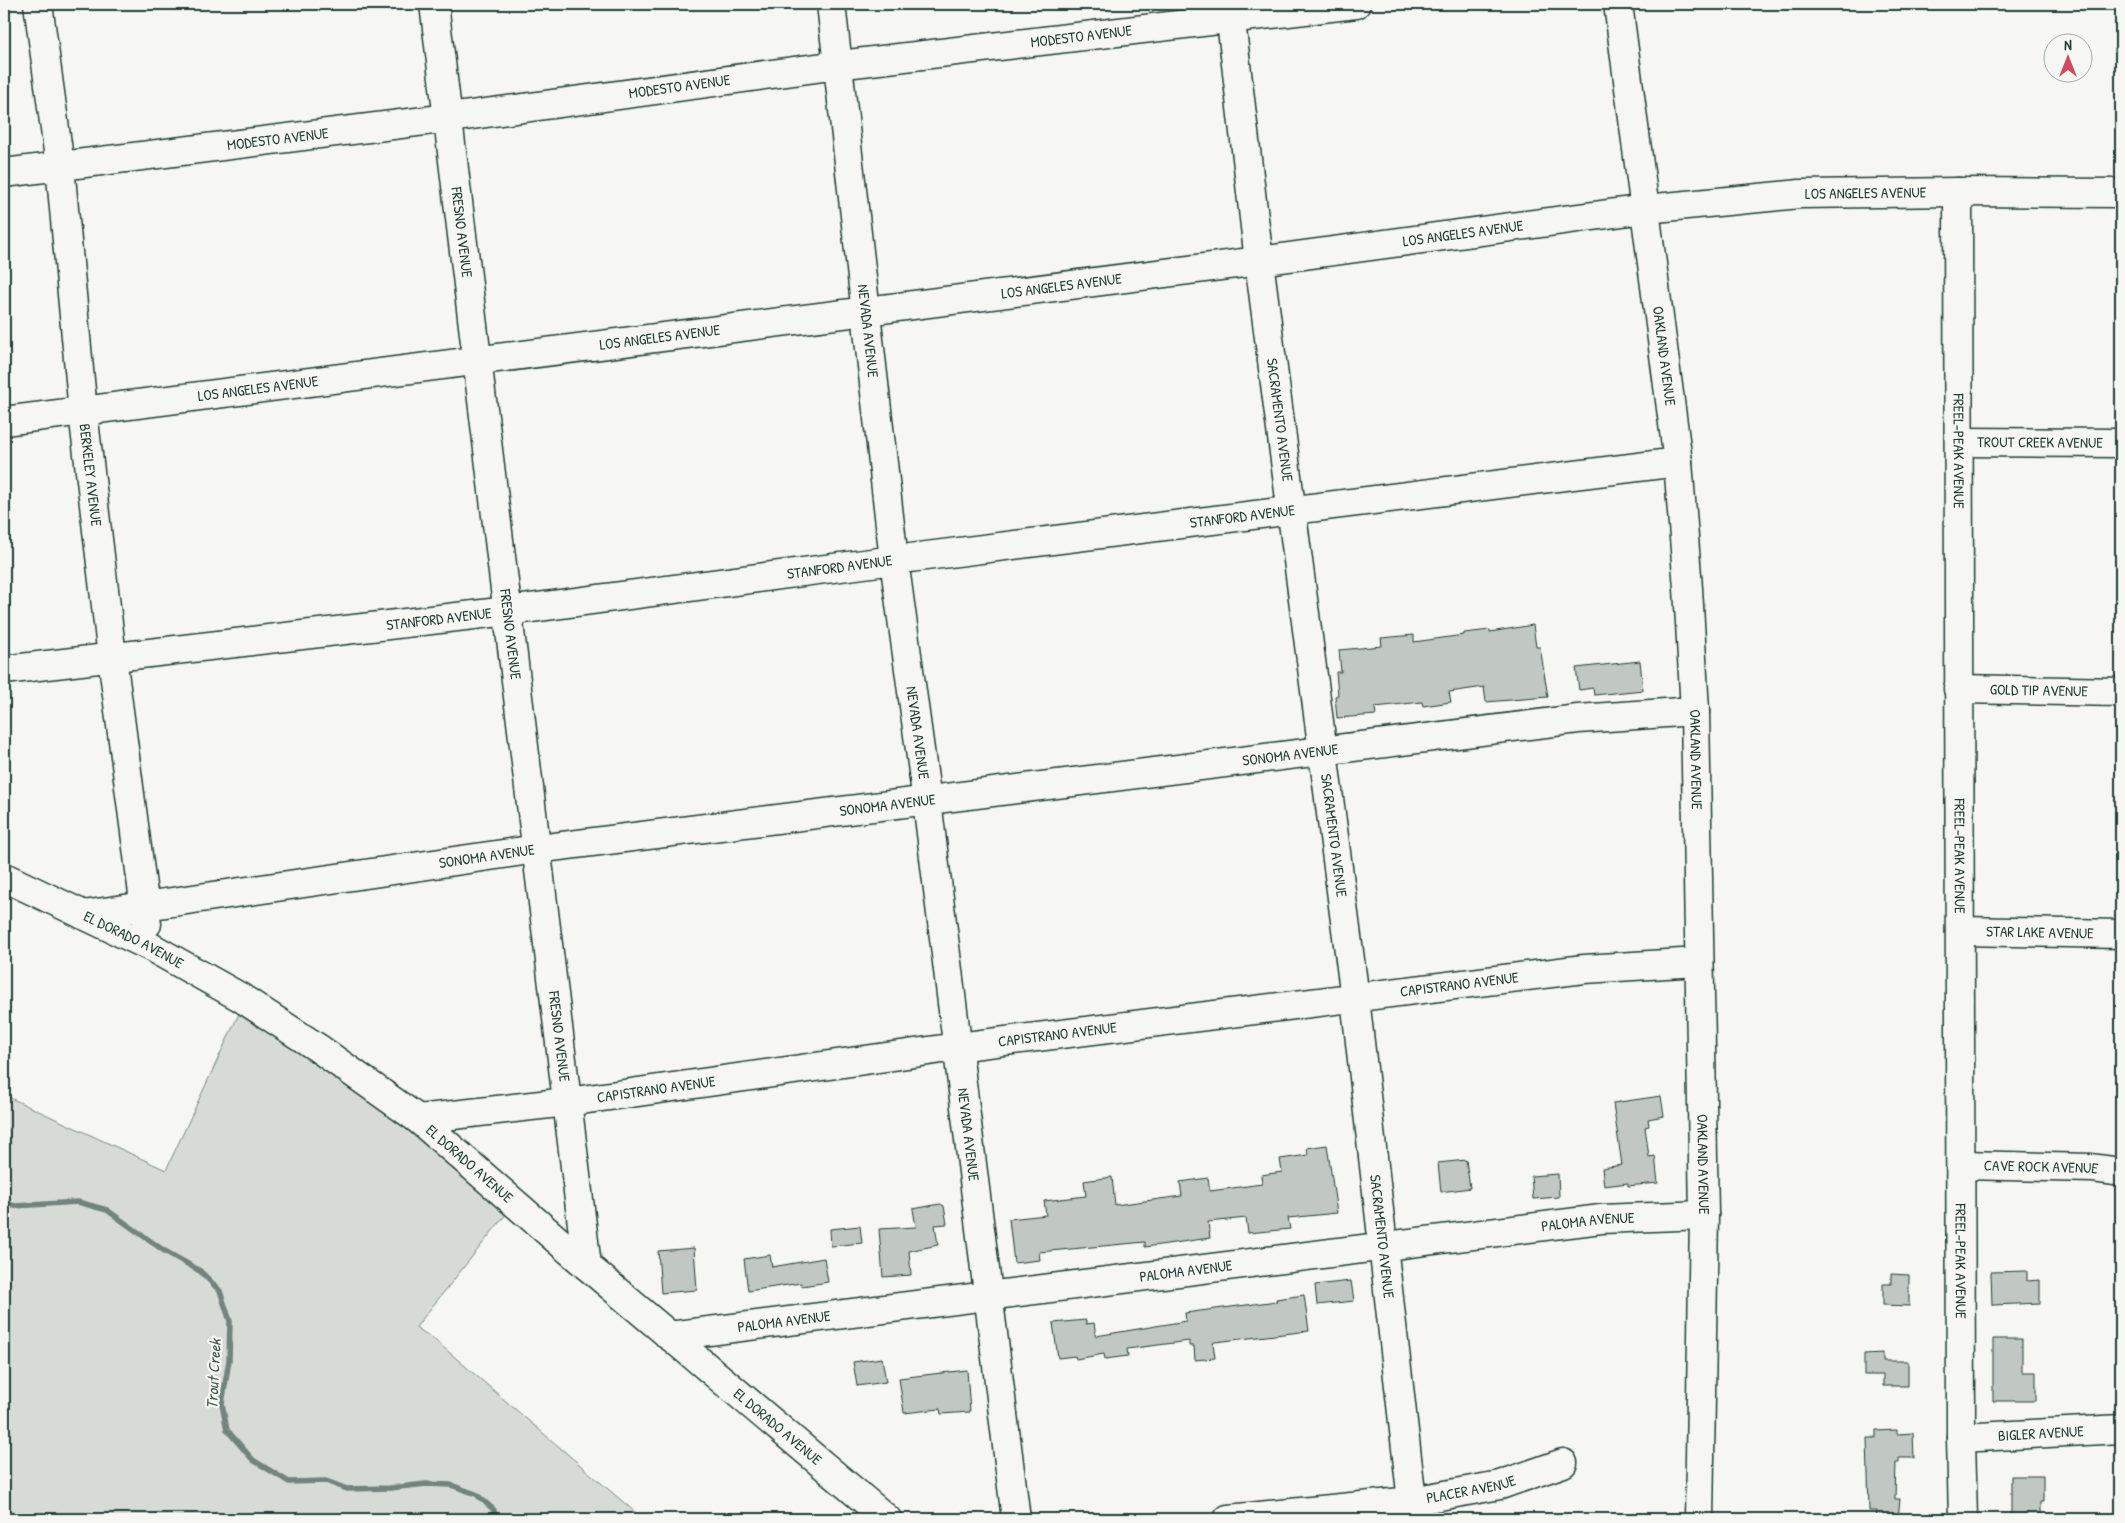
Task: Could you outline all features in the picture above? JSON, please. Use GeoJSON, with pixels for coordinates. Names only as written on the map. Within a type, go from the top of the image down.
{"type":"FeatureCollection","features":[{"type":"Feature","properties":{"kind":"street","name":"BERKELEY AVENUE"},"geometry":{"type":"LineString","coordinates":[[38,4],[60,166],[83,412],[149,946]]}},
{"type":"Feature","properties":{"kind":"street","name":"FRESNO AVENUE"},"geometry":{"type":"LineString","coordinates":[[434,4],[479,361],[587,1266]]}},
{"type":"Feature","properties":{"kind":"street","name":"NEVADA AVENUE"},"geometry":{"type":"LineString","coordinates":[[831,4],[894,560],[927,801],[1016,1519]]}},
{"type":"Feature","properties":{"kind":"street","name":"MODESTO AVENUE"},"geometry":{"type":"LineString","coordinates":[[4,173],[449,118],[1230,12],[1356,4]]}},
{"type":"Feature","properties":{"kind":"street","name":"OAKLAND AVENUE"},"geometry":{"type":"LineString","coordinates":[[1618,4],[1678,462],[1695,711],[1704,1215],[1699,1519]]}},
{"type":"Feature","properties":{"kind":"street","name":"SACRAMENTO AVENUE"},"geometry":{"type":"LineString","coordinates":[[1230,12],[1259,262],[1293,510],[1322,751],[1355,998],[1413,1510]]}},
{"type":"Feature","properties":{"kind":"street","name":"LOS ANGELES AVENUE"},"geometry":{"type":"LineString","coordinates":[[4,421],[1259,262],[1645,209],[1800,194],[1958,192],[2121,193]]}},
{"type":"Feature","properties":{"kind":"street","name":"FREEL-PEAK AVENUE"},"geometry":{"type":"LineString","coordinates":[[1958,192],[1960,442],[1958,689],[1961,1438],[1963,1519]]}},
{"type":"Feature","properties":{"kind":"street","name":"TROUT CREEK AVENUE"},"geometry":{"type":"LineString","coordinates":[[1960,442],[2121,443]]}},
{"type":"Feature","properties":{"kind":"street","name":"STANFORD AVENUE"},"geometry":{"type":"LineString","coordinates":[[4,670],[508,611],[894,560],[1678,462]]}},
{"type":"Feature","properties":{"kind":"street","name":"GOLD TIP AVENUE"},"geometry":{"type":"LineString","coordinates":[[1958,689],[2121,692]]}},
{"type":"Feature","properties":{"kind":"street","name":"SONOMA AVENUE"},"geometry":{"type":"LineString","coordinates":[[83,915],[537,849],[1578,719],[1695,711]]}},
{"type":"Feature","properties":{"kind":"street","name":"EL DORADO AVENUE"},"geometry":{"type":"LineString","coordinates":[[4,877],[149,946],[240,997],[318,1048],[418,1120],[669,1336],[887,1519]]}},
{"type":"Feature","properties":{"kind":"street","name":"STAR LAKE AVENUE"},"geometry":{"type":"LineString","coordinates":[[1960,931],[2121,934]]}},
{"type":"Feature","properties":{"kind":"street","name":"CAPISTRANO AVENUE"},"geometry":{"type":"LineString","coordinates":[[418,1120],[567,1102],[957,1047],[1584,969],[1699,962]]}},
{"type":"Feature","properties":{"kind":"street","name":"CAVE ROCK AVENUE"},"geometry":{"type":"LineString","coordinates":[[1961,1165],[2092,1168],[2121,1172]]}},
{"type":"Feature","properties":{"kind":"street","name":"PALOMA AVENUE"},"geometry":{"type":"LineString","coordinates":[[669,1336],[1600,1219],[1704,1215]]}},
{"type":"Feature","properties":{"kind":"street","name":"BIGLER AVENUE"},"geometry":{"type":"LineString","coordinates":[[1961,1438],[2121,1429]]}},
{"type":"Feature","properties":{"kind":"street","name":"PLACER AVENUE"},"geometry":{"type":"LineString","coordinates":[[1228,1519],[1413,1510],[1500,1485],[1562,1463]]}},
{"type":"Feature","properties":{"kind":"shaded area"},"geometry":{"type":"Polygon","coordinates":[[[244,1003],[345,1075],[507,1213],[416,1327],[436,1341],[643,1519],[4,1519],[4,1095],[166,1170],[244,1003]]]}},
{"type":"Feature","properties":{"kind":"building"},"geometry":{"type":"Polygon","coordinates":[[[1533,625],[1536,647],[1540,647],[1548,697],[1486,702],[1484,687],[1449,692],[1451,702],[1423,706],[1422,702],[1375,707],[1376,715],[1337,718],[1335,696],[1338,695],[1336,672],[1341,672],[1339,650],[1382,646],[1381,638],[1414,635],[1414,642],[1464,635],[1464,633],[1490,630],[1490,632],[1533,625]]]}},
{"type":"Feature","properties":{"kind":"building"},"geometry":{"type":"Polygon","coordinates":[[[1640,661],[1643,690],[1594,695],[1593,688],[1579,690],[1576,668],[1640,661]]]}},
{"type":"Feature","properties":{"kind":"building"},"geometry":{"type":"Polygon","coordinates":[[[1661,1096],[1664,1116],[1648,1119],[1649,1126],[1645,1127],[1649,1157],[1655,1156],[1658,1183],[1628,1186],[1628,1183],[1604,1186],[1602,1168],[1622,1165],[1613,1103],[1661,1096]]]}},
{"type":"Feature","properties":{"kind":"building"},"geometry":{"type":"Polygon","coordinates":[[[1327,1145],[1337,1213],[1288,1218],[1290,1229],[1248,1233],[1246,1218],[1208,1222],[1210,1238],[1145,1247],[1145,1242],[1039,1252],[1040,1260],[1014,1263],[1009,1219],[1046,1215],[1044,1201],[1086,1196],[1084,1181],[1112,1177],[1115,1205],[1182,1196],[1180,1182],[1208,1178],[1210,1191],[1262,1184],[1261,1175],[1282,1172],[1280,1159],[1308,1155],[1307,1148],[1327,1145]]]}},
{"type":"Feature","properties":{"kind":"building"},"geometry":{"type":"Polygon","coordinates":[[[1466,1160],[1470,1188],[1441,1192],[1438,1163],[1466,1160]]]}},
{"type":"Feature","properties":{"kind":"building"},"geometry":{"type":"Polygon","coordinates":[[[1558,1174],[1559,1197],[1533,1199],[1531,1176],[1558,1174]]]}},
{"type":"Feature","properties":{"kind":"building"},"geometry":{"type":"Polygon","coordinates":[[[940,1204],[944,1206],[947,1224],[935,1225],[938,1245],[909,1251],[911,1275],[883,1277],[879,1229],[916,1227],[913,1209],[940,1204]]]}},
{"type":"Feature","properties":{"kind":"building"},"geometry":{"type":"Polygon","coordinates":[[[860,1226],[862,1243],[831,1246],[830,1229],[860,1226]]]}},
{"type":"Feature","properties":{"kind":"building"},"geometry":{"type":"Polygon","coordinates":[[[694,1248],[697,1290],[661,1293],[658,1251],[694,1248]]]}},
{"type":"Feature","properties":{"kind":"building"},"geometry":{"type":"Polygon","coordinates":[[[770,1255],[772,1267],[824,1258],[828,1282],[802,1286],[801,1283],[748,1291],[744,1259],[770,1255]]]}},
{"type":"Feature","properties":{"kind":"building"},"geometry":{"type":"Polygon","coordinates":[[[2027,1271],[2027,1281],[2040,1280],[2040,1303],[1992,1305],[1991,1272],[2027,1271]]]}},
{"type":"Feature","properties":{"kind":"building"},"geometry":{"type":"Polygon","coordinates":[[[1891,1274],[1909,1275],[1909,1306],[1883,1305],[1883,1284],[1891,1284],[1891,1274]]]}},
{"type":"Feature","properties":{"kind":"building"},"geometry":{"type":"Polygon","coordinates":[[[1351,1281],[1354,1301],[1317,1305],[1315,1285],[1351,1281]]]}},
{"type":"Feature","properties":{"kind":"building"},"geometry":{"type":"Polygon","coordinates":[[[1304,1295],[1309,1331],[1215,1342],[1213,1343],[1215,1358],[1195,1360],[1194,1346],[1189,1346],[1189,1341],[1127,1349],[1128,1356],[1105,1359],[1104,1354],[1076,1359],[1075,1356],[1058,1358],[1053,1323],[1086,1320],[1086,1324],[1094,1323],[1096,1336],[1186,1321],[1185,1313],[1277,1301],[1276,1299],[1304,1295]]]}},
{"type":"Feature","properties":{"kind":"building"},"geometry":{"type":"Polygon","coordinates":[[[1993,1339],[2022,1339],[2022,1372],[2036,1372],[2036,1401],[1993,1401],[1993,1339]]]}},
{"type":"Feature","properties":{"kind":"building"},"geometry":{"type":"Polygon","coordinates":[[[1883,1353],[1883,1361],[1908,1361],[1908,1386],[1883,1386],[1883,1375],[1864,1375],[1864,1354],[1883,1353]]]}},
{"type":"Feature","properties":{"kind":"building"},"geometry":{"type":"Polygon","coordinates":[[[882,1358],[886,1382],[857,1386],[853,1362],[882,1358]]]}},
{"type":"Feature","properties":{"kind":"building"},"geometry":{"type":"Polygon","coordinates":[[[967,1370],[970,1412],[941,1414],[940,1409],[904,1413],[899,1378],[967,1370]]]}},
{"type":"Feature","properties":{"kind":"building"},"geometry":{"type":"Polygon","coordinates":[[[1897,1430],[1897,1434],[1913,1433],[1914,1458],[1899,1458],[1899,1462],[1896,1462],[1895,1499],[1900,1499],[1898,1519],[1876,1518],[1877,1511],[1869,1511],[1867,1438],[1876,1438],[1876,1431],[1897,1430]]]}},
{"type":"Feature","properties":{"kind":"building"},"geometry":{"type":"Polygon","coordinates":[[[2011,1476],[2043,1476],[2043,1502],[2040,1502],[2040,1519],[2011,1519],[2011,1476]]]}},
{"type":"Feature","properties":{"kind":"waterway","name":"Trout Creek"},"geometry":{"type":"LineString","coordinates":[[4,1203],[15,1206],[78,1202],[107,1210],[163,1250],[200,1271],[220,1291],[230,1321],[229,1360],[222,1404],[227,1430],[253,1460],[289,1482],[326,1481],[347,1489],[390,1488],[426,1484],[451,1485],[476,1494],[494,1510],[495,1519]]}}]}
